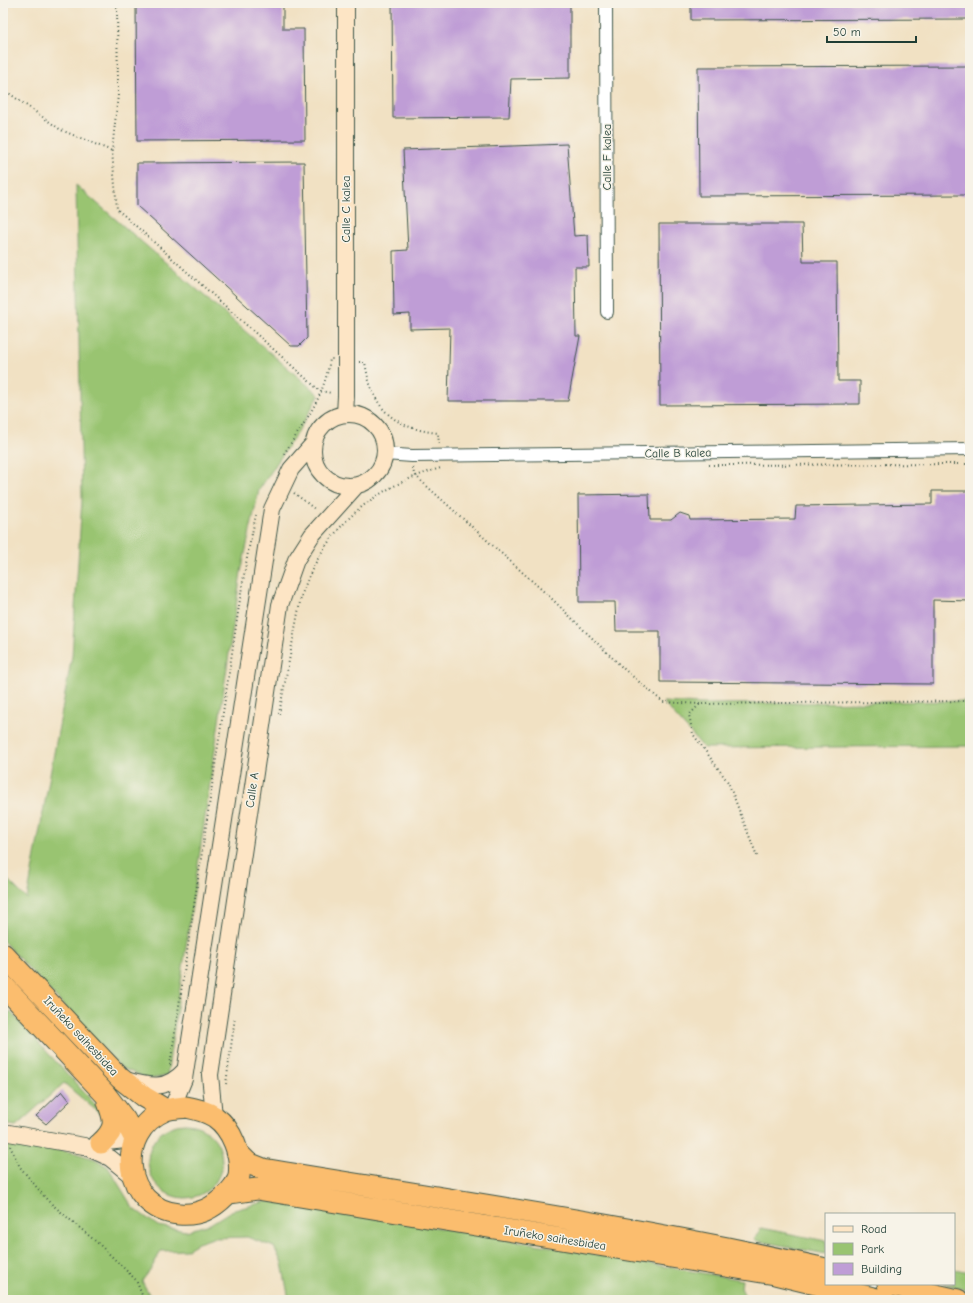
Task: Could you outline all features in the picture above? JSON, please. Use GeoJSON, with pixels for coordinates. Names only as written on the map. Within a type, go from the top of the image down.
{"type":"FeatureCollection","features":[{"type":"Feature","properties":{"kind":"highway","name":"Iruñeko saihesbidea"},"geometry":{"type":"LineString","coordinates":[[3,954],[120,1078],[144,1098],[169,1109]]}},
{"type":"Feature","properties":{"kind":"highway","name":"Iruñeko saihesbidea"},"geometry":{"type":"LineString","coordinates":[[3,985],[105,1094],[124,1120],[135,1139]]}},
{"type":"Feature","properties":{"kind":"highway","name":"Iruñeko saihesbidea"},"geometry":{"type":"LineString","coordinates":[[92,1144],[109,1135],[114,1125],[113,1115],[105,1094]]}},
{"type":"Feature","properties":{"kind":"highway"},"geometry":{"type":"LineString","coordinates":[[186,1107],[201,1110],[214,1116],[225,1126],[233,1138],[237,1152],[239,1177],[229,1193],[206,1210],[188,1215],[170,1213],[153,1205],[140,1192],[132,1176],[132,1148],[142,1126],[153,1117],[169,1109],[186,1107]]}},
{"type":"Feature","properties":{"kind":"highway","name":"Iruñeko saihesbidea"},"geometry":{"type":"LineString","coordinates":[[237,1152],[248,1163],[262,1169],[624,1228],[688,1242],[741,1250],[825,1269]]}},
{"type":"Feature","properties":{"kind":"highway","name":"Iruñeko saihesbidea"},"geometry":{"type":"LineString","coordinates":[[229,1193],[257,1189],[775,1274],[880,1300]]}},
{"type":"Feature","properties":{"kind":"highway"},"geometry":{"type":"LineString","coordinates":[[892,1285],[958,1300]]}},
{"type":"Feature","properties":{"kind":"street","name":"Calle C kalea"},"geometry":{"type":"LineString","coordinates":[[345,414],[346,3]]}},
{"type":"Feature","properties":{"kind":"street","name":"Calle F kalea"},"geometry":{"type":"LineString","coordinates":[[606,3],[607,312]]}},
{"type":"Feature","properties":{"kind":"street"},"geometry":{"type":"LineString","coordinates":[[345,414],[363,416],[378,428],[384,440],[385,454],[383,463],[372,478],[356,486],[341,485],[327,479],[315,464],[313,444],[319,430],[324,424],[337,416],[345,414]]}},
{"type":"Feature","properties":{"kind":"street","name":"Calle A"},"geometry":{"type":"LineString","coordinates":[[169,1109],[184,1079],[272,509],[291,469],[313,444]]}},
{"type":"Feature","properties":{"kind":"street","name":"Calle B kalea"},"geometry":{"type":"LineString","coordinates":[[385,454],[412,456],[970,449]]}},
{"type":"Feature","properties":{"kind":"street","name":"Calle A"},"geometry":{"type":"LineString","coordinates":[[214,1116],[210,1075],[280,605],[296,560],[312,535],[356,486]]}},
{"type":"Feature","properties":{"kind":"street"},"geometry":{"type":"LineString","coordinates":[[120,1078],[140,1084],[165,1086],[177,1079],[185,1070]]}},
{"type":"Feature","properties":{"kind":"street"},"geometry":{"type":"LineString","coordinates":[[3,1132],[92,1144],[135,1139]]}},
{"type":"Feature","properties":{"kind":"street"},"geometry":{"type":"LineString","coordinates":[[92,1144],[132,1176]]}},
{"type":"Feature","properties":{"kind":"path"},"geometry":{"type":"LineString","coordinates":[[117,3],[118,95],[112,151],[117,209],[320,391],[346,396]]}},
{"type":"Feature","properties":{"kind":"path"},"geometry":{"type":"LineString","coordinates":[[3,89],[61,130],[112,151]]}},
{"type":"Feature","properties":{"kind":"path"},"geometry":{"type":"LineString","coordinates":[[346,360],[365,362],[373,395],[389,416],[412,429],[438,433],[441,468]]}},
{"type":"Feature","properties":{"kind":"path"},"geometry":{"type":"LineString","coordinates":[[412,456],[415,475],[551,598],[625,670],[664,702],[700,704],[970,701]]}},
{"type":"Feature","properties":{"kind":"path"},"geometry":{"type":"LineString","coordinates":[[707,465],[970,464]]}},
{"type":"Feature","properties":{"kind":"path"},"geometry":{"type":"LineString","coordinates":[[279,714],[297,612],[306,580],[325,546],[338,529],[365,503],[415,475],[448,467]]}},
{"type":"Feature","properties":{"kind":"path"},"geometry":{"type":"LineString","coordinates":[[283,484],[327,519]]}},
{"type":"Feature","properties":{"kind":"path"},"geometry":{"type":"LineString","coordinates":[[700,704],[689,715],[693,734],[728,782],[757,856]]}},
{"type":"Feature","properties":{"kind":"path"},"geometry":{"type":"LineString","coordinates":[[225,1088],[235,1017]]}},
{"type":"Feature","properties":{"kind":"path"},"geometry":{"type":"LineString","coordinates":[[3,1132],[20,1168],[48,1201],[100,1245],[136,1280],[144,1300]]}},
{"type":"Feature","properties":{"kind":"green space"},"geometry":{"type":"Polygon","coordinates":[[[76,185],[319,395],[302,425],[259,490],[241,572],[167,1076],[149,1079],[122,1068],[3,941],[3,875],[27,899],[72,656],[82,499],[76,185]]]}},
{"type":"Feature","properties":{"kind":"green space"},"geometry":{"type":"Polygon","coordinates":[[[970,701],[970,746],[704,748],[663,702],[700,704],[970,701]]]}},
{"type":"Feature","properties":{"kind":"green space"},"geometry":{"type":"Polygon","coordinates":[[[3,1004],[104,1114],[107,1120],[64,1083],[16,1126],[3,1124],[3,1004]]]}},
{"type":"Feature","properties":{"kind":"green space"},"geometry":{"type":"Polygon","coordinates":[[[185,1124],[199,1127],[211,1135],[219,1147],[222,1161],[219,1175],[211,1187],[199,1195],[185,1198],[171,1195],[159,1187],[151,1175],[148,1161],[151,1147],[159,1135],[171,1127],[185,1124]]]}},
{"type":"Feature","properties":{"kind":"green space"},"geometry":{"type":"Polygon","coordinates":[[[12,1141],[75,1153],[95,1159],[108,1167],[133,1208],[158,1226],[186,1231],[210,1224],[231,1211],[267,1201],[490,1236],[742,1280],[741,1288],[747,1300],[289,1300],[282,1263],[274,1247],[247,1237],[213,1238],[198,1243],[186,1250],[161,1251],[142,1281],[152,1300],[3,1300],[3,1143],[12,1141]]]}},
{"type":"Feature","properties":{"kind":"green space"},"geometry":{"type":"Polygon","coordinates":[[[761,1228],[825,1241],[825,1254],[754,1240],[761,1228]]]}},
{"type":"Feature","properties":{"kind":"green space"},"geometry":{"type":"Polygon","coordinates":[[[955,1269],[970,1272],[970,1290],[948,1285],[955,1285],[955,1269]]]}},
{"type":"Feature","properties":{"kind":"building"},"geometry":{"type":"Polygon","coordinates":[[[136,3],[283,3],[283,29],[304,29],[305,140],[137,141],[136,3]]]}},
{"type":"Feature","properties":{"kind":"building"},"geometry":{"type":"Polygon","coordinates":[[[392,3],[570,3],[570,78],[511,79],[509,117],[393,118],[392,3]]]}},
{"type":"Feature","properties":{"kind":"building"},"geometry":{"type":"Polygon","coordinates":[[[691,3],[970,3],[970,19],[691,20],[691,3]]]}},
{"type":"Feature","properties":{"kind":"building"},"geometry":{"type":"Polygon","coordinates":[[[970,66],[970,195],[699,196],[698,67],[970,66]]]}},
{"type":"Feature","properties":{"kind":"building"},"geometry":{"type":"Polygon","coordinates":[[[567,144],[574,236],[588,235],[589,267],[575,267],[576,336],[580,336],[568,401],[448,401],[450,328],[410,329],[410,314],[394,315],[393,251],[408,250],[403,150],[567,144]]]}},
{"type":"Feature","properties":{"kind":"building"},"geometry":{"type":"Polygon","coordinates":[[[304,162],[307,338],[299,346],[291,346],[137,206],[137,163],[304,162]]]}},
{"type":"Feature","properties":{"kind":"building"},"geometry":{"type":"Polygon","coordinates":[[[659,224],[802,224],[803,262],[837,262],[838,381],[860,381],[860,404],[660,405],[659,224]]]}},
{"type":"Feature","properties":{"kind":"building"},"geometry":{"type":"Polygon","coordinates":[[[932,491],[970,491],[970,601],[933,600],[933,684],[660,682],[660,631],[616,631],[615,602],[579,602],[578,495],[649,494],[650,520],[671,520],[680,513],[689,516],[690,520],[795,519],[796,506],[932,504],[932,491]]]}},
{"type":"Feature","properties":{"kind":"building"},"geometry":{"type":"Polygon","coordinates":[[[62,1091],[70,1101],[46,1124],[36,1116],[62,1091]]]}}]}
